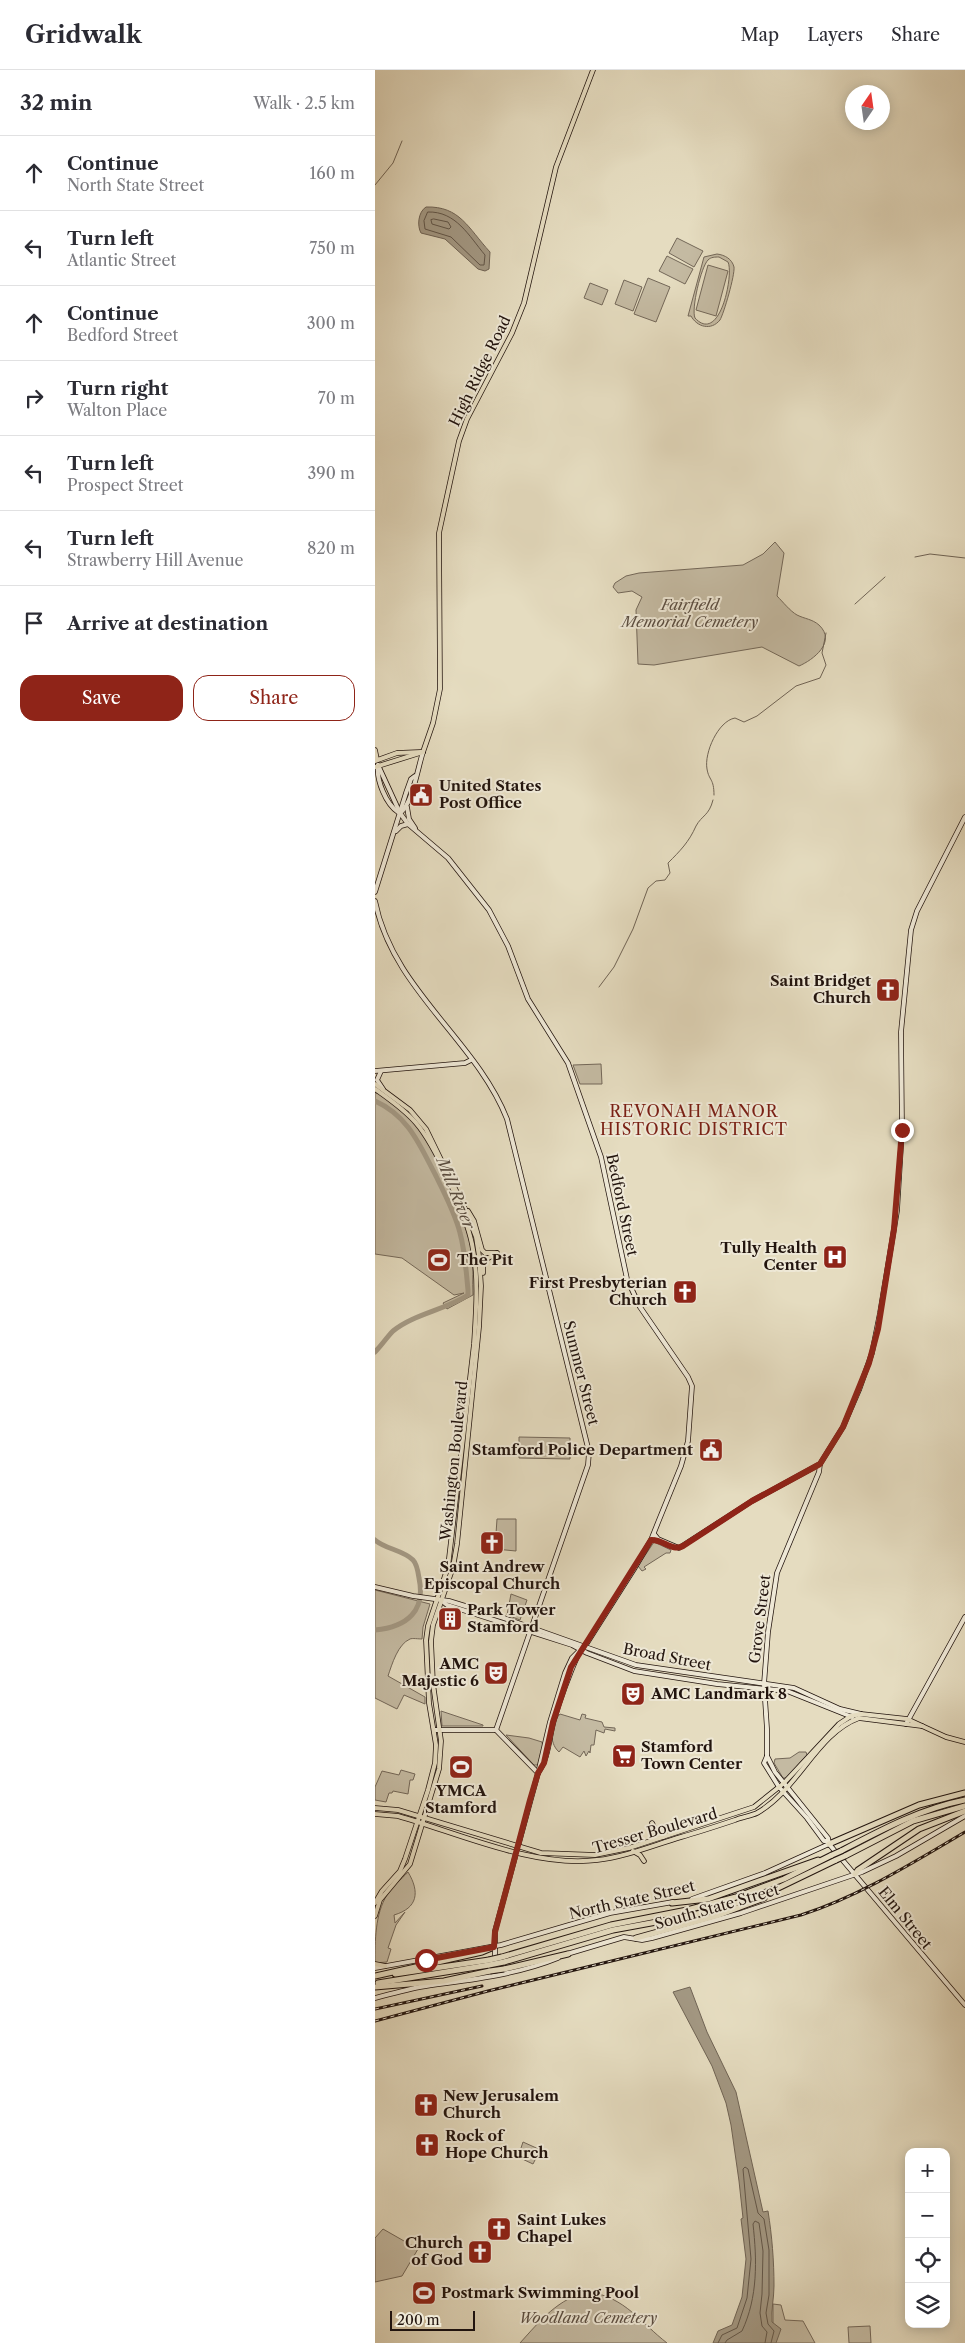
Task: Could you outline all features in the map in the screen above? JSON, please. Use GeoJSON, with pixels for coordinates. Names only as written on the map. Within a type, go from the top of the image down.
{"type":"FeatureCollection","features":[{"type":"Feature","properties":{"kind":"highway"},"geometry":{"type":"LineString","coordinates":[[828,1842],[912,1808],[963,1794]]}},
{"type":"Feature","properties":{"kind":"highway"},"geometry":{"type":"LineString","coordinates":[[672,1903],[708,1898],[832,1855],[843,1853],[903,1826],[964,1808]]}},
{"type":"Feature","properties":{"kind":"highway"},"geometry":{"type":"LineString","coordinates":[[855,1874],[912,1833],[964,1808]]}},
{"type":"Feature","properties":{"kind":"highway"},"geometry":{"type":"LineString","coordinates":[[636,1938],[726,1912],[765,1897],[836,1860],[843,1853]]}},
{"type":"Feature","properties":{"kind":"highway"},"geometry":{"type":"LineString","coordinates":[[642,1921],[741,1896],[794,1875],[832,1855]]}},
{"type":"Feature","properties":{"kind":"highway"},"geometry":{"type":"LineString","coordinates":[[375,1985],[431,1982],[489,1965],[503,1963],[601,1927],[719,1908],[788,1884]]}},
{"type":"Feature","properties":{"kind":"highway"},"geometry":{"type":"LineString","coordinates":[[375,1985],[434,1968],[494,1947]]}},
{"type":"Feature","properties":{"kind":"highway"},"geometry":{"type":"LineString","coordinates":[[375,1977],[434,1968],[489,1965],[568,1954]]}},
{"type":"Feature","properties":{"kind":"main road","name":"High Ridge Road"},"geometry":{"type":"LineString","coordinates":[[400,814],[408,802],[416,781],[415,776],[433,723],[440,689],[439,533],[459,441],[467,419],[512,333],[524,303],[556,167],[593,70]]}},
{"type":"Feature","properties":{"kind":"main road"},"geometry":{"type":"LineString","coordinates":[[375,750],[376,763],[397,753],[423,752]]}},
{"type":"Feature","properties":{"kind":"main road","name":"Bedford Street"},"geometry":{"type":"LineString","coordinates":[[376,763],[400,814],[408,824],[448,858],[489,910],[508,946],[530,1004],[568,1063],[601,1158],[627,1279],[640,1307],[688,1377],[692,1386],[688,1441],[651,1540],[582,1648],[568,1676],[553,1722],[544,1763],[538,1773],[495,1932],[496,1975]]}},
{"type":"Feature","properties":{"kind":"main road","name":"High Ridge Road"},"geometry":{"type":"LineString","coordinates":[[400,814],[411,779],[415,776]]}},
{"type":"Feature","properties":{"kind":"main road"},"geometry":{"type":"LineString","coordinates":[[408,802],[407,812],[416,830]]}},
{"type":"Feature","properties":{"kind":"main road"},"geometry":{"type":"LineString","coordinates":[[375,892],[400,814]]}},
{"type":"Feature","properties":{"kind":"main road","name":"Grove Street"},"geometry":{"type":"LineString","coordinates":[[767,1756],[787,1788],[809,1812],[828,1838],[828,1842],[824,1842],[766,1768],[764,1686],[768,1632],[776,1577],[819,1472],[820,1464],[850,1414],[872,1353],[881,1313],[897,1203],[902,1130],[901,1032],[911,930],[917,912],[965,817]]}},
{"type":"Feature","properties":{"kind":"main road"},"geometry":{"type":"LineString","coordinates":[[393,836],[399,827],[408,824]]}},
{"type":"Feature","properties":{"kind":"main road","name":"Summer Street"},"geometry":{"type":"LineString","coordinates":[[375,901],[384,930],[399,963],[421,996],[496,1095],[509,1126],[589,1452],[588,1465],[496,1730]]}},
{"type":"Feature","properties":{"kind":"main road"},"geometry":{"type":"LineString","coordinates":[[375,1071],[465,1063],[471,1060]]}},
{"type":"Feature","properties":{"kind":"main road"},"geometry":{"type":"LineString","coordinates":[[381,1071],[377,1080],[385,1091]]}},
{"type":"Feature","properties":{"kind":"main road","name":"Washington Boulevard"},"geometry":{"type":"LineString","coordinates":[[375,1084],[410,1110],[426,1129],[465,1209],[476,1237],[481,1286],[480,1312],[453,1567],[433,1625],[431,1640],[437,1730],[435,1763],[420,1816],[399,1871],[382,1891],[375,1903]]}},
{"type":"Feature","properties":{"kind":"main road","name":"Washington Boulevard"},"geometry":{"type":"LineString","coordinates":[[375,1089],[406,1112],[424,1133],[461,1210],[473,1246],[476,1316],[447,1567],[427,1626],[429,1703],[442,1753],[425,1818],[410,1864],[380,1900],[375,1916]]}},
{"type":"Feature","properties":{"kind":"main road"},"geometry":{"type":"LineString","coordinates":[[465,1209],[474,1221],[482,1250],[485,1253],[497,1253],[483,1261],[481,1286]]}},
{"type":"Feature","properties":{"kind":"main road"},"geometry":{"type":"LineString","coordinates":[[476,1316],[480,1312]]}},
{"type":"Feature","properties":{"kind":"main road"},"geometry":{"type":"LineString","coordinates":[[653,1534],[658,1539],[677,1548],[698,1537],[752,1501],[820,1464]]}},
{"type":"Feature","properties":{"kind":"main road"},"geometry":{"type":"LineString","coordinates":[[453,1527],[458,1528]]}},
{"type":"Feature","properties":{"kind":"main road"},"geometry":{"type":"LineString","coordinates":[[651,1540],[658,1539]]}},
{"type":"Feature","properties":{"kind":"main road","name":"Broad Street"},"geometry":{"type":"LineString","coordinates":[[375,1587],[436,1600],[447,1605],[531,1629],[582,1648],[634,1671],[717,1684],[797,1689],[860,1716]]}},
{"type":"Feature","properties":{"kind":"main road"},"geometry":{"type":"LineString","coordinates":[[906,1722],[965,1617]]}},
{"type":"Feature","properties":{"kind":"main road","name":"Broad Street"},"geometry":{"type":"LineString","coordinates":[[764,1686],[799,1694],[851,1716]]}},
{"type":"Feature","properties":{"kind":"main road"},"geometry":{"type":"LineString","coordinates":[[851,1716],[906,1722],[922,1726],[953,1740],[965,1742]]}},
{"type":"Feature","properties":{"kind":"main road","name":"Tresser Boulevard"},"geometry":{"type":"LineString","coordinates":[[375,1808],[398,1810],[517,1847],[547,1854],[589,1856],[620,1850],[754,1807],[784,1783],[839,1724],[851,1716]]}},
{"type":"Feature","properties":{"kind":"main road","name":"Tresser Boulevard"},"geometry":{"type":"LineString","coordinates":[[375,1814],[398,1816],[516,1852],[542,1858],[580,1862],[605,1859],[757,1813],[787,1788],[842,1726],[860,1716]]}},
{"type":"Feature","properties":{"kind":"main road"},"geometry":{"type":"LineString","coordinates":[[437,1730],[496,1730],[505,1736],[538,1773]]}},
{"type":"Feature","properties":{"kind":"main road","name":"South State Street"},"geometry":{"type":"LineString","coordinates":[[375,1998],[414,1988],[459,1983],[496,1975],[542,1964],[616,1939],[652,1938],[722,1919],[855,1874],[887,1860],[964,1808]]}},
{"type":"Feature","properties":{"kind":"main road"},"geometry":{"type":"LineString","coordinates":[[652,1824],[657,1834],[663,1837]]}},
{"type":"Feature","properties":{"kind":"main road","name":"Elm Street"},"geometry":{"type":"LineString","coordinates":[[828,1842],[965,2005]]}},
{"type":"Feature","properties":{"kind":"main road","name":"North State Street"},"geometry":{"type":"LineString","coordinates":[[375,1966],[385,1966],[494,1947],[609,1914],[701,1896],[765,1873],[828,1842]]}},
{"type":"Feature","properties":{"kind":"main road"},"geometry":{"type":"LineString","coordinates":[[633,1852],[639,1854],[644,1861]]}},
{"type":"Feature","properties":{"kind":"green space"},"geometry":{"type":"Polygon","coordinates":[[[677,238],[703,251],[694,267],[669,253],[677,238]]]}},
{"type":"Feature","properties":{"kind":"green space"},"geometry":{"type":"Polygon","coordinates":[[[717,254],[723,255],[730,260],[734,267],[722,316],[713,326],[700,325],[691,316],[688,316],[704,257],[717,254]],[[719,257],[712,258],[708,260],[702,271],[694,313],[695,318],[704,324],[712,322],[723,305],[729,280],[728,262],[719,257]]]}},
{"type":"Feature","properties":{"kind":"green space"},"geometry":{"type":"Polygon","coordinates":[[[667,256],[693,269],[685,284],[659,271],[667,256]]]}},
{"type":"Feature","properties":{"kind":"green space"},"geometry":{"type":"Polygon","coordinates":[[[708,265],[728,271],[716,316],[696,310],[708,265]]]}},
{"type":"Feature","properties":{"kind":"green space"},"geometry":{"type":"Polygon","coordinates":[[[648,278],[670,287],[656,322],[634,314],[648,278]]]}},
{"type":"Feature","properties":{"kind":"green space"},"geometry":{"type":"Polygon","coordinates":[[[624,280],[642,287],[633,311],[615,304],[624,280]]]}},
{"type":"Feature","properties":{"kind":"green space"},"geometry":{"type":"Polygon","coordinates":[[[590,283],[608,290],[602,305],[584,298],[590,283]]]}},
{"type":"Feature","properties":{"kind":"green space","name":"Fairfield Memorial Cemetery"},"geometry":{"type":"Polygon","coordinates":[[[775,542],[784,553],[777,596],[794,613],[816,623],[824,631],[824,644],[816,655],[799,666],[762,647],[654,665],[638,664],[636,610],[642,597],[632,591],[618,593],[613,587],[615,583],[626,576],[639,573],[743,565],[763,554],[775,542]]]}},
{"type":"Feature","properties":{"kind":"green space"},"geometry":{"type":"Polygon","coordinates":[[[601,1064],[602,1084],[580,1084],[573,1065],[601,1064]]]}},
{"type":"Feature","properties":{"kind":"green space"},"geometry":{"type":"Polygon","coordinates":[[[375,1091],[404,1113],[427,1139],[443,1170],[465,1224],[472,1254],[473,1295],[447,1309],[443,1303],[464,1293],[454,1295],[402,1258],[375,1254],[375,1091]]]}},
{"type":"Feature","properties":{"kind":"green space"},"geometry":{"type":"Polygon","coordinates":[[[519,1437],[570,1438],[570,1459],[519,1458],[519,1437]]]}},
{"type":"Feature","properties":{"kind":"green space"},"geometry":{"type":"Polygon","coordinates":[[[497,1519],[516,1519],[516,1551],[495,1549],[497,1519]]]}},
{"type":"Feature","properties":{"kind":"green space"},"geometry":{"type":"Polygon","coordinates":[[[654,1542],[671,1550],[670,1553],[666,1553],[644,1567],[646,1569],[642,1571],[638,1566],[654,1542]]]}},
{"type":"Feature","properties":{"kind":"green space"},"geometry":{"type":"Polygon","coordinates":[[[375,1590],[430,1604],[423,1627],[422,1639],[410,1639],[402,1645],[388,1676],[425,1697],[425,1704],[404,1695],[397,1709],[375,1698],[375,1590]]]}},
{"type":"Feature","properties":{"kind":"green space"},"geometry":{"type":"Polygon","coordinates":[[[511,1594],[527,1600],[520,1620],[507,1615],[511,1594]]]}},
{"type":"Feature","properties":{"kind":"green space"},"geometry":{"type":"Polygon","coordinates":[[[441,1711],[483,1725],[483,1726],[442,1726],[441,1711]]]}},
{"type":"Feature","properties":{"kind":"green space"},"geometry":{"type":"Polygon","coordinates":[[[560,1714],[580,1720],[582,1714],[586,1715],[585,1718],[602,1722],[604,1727],[615,1728],[615,1731],[605,1729],[604,1733],[596,1730],[594,1745],[591,1745],[590,1753],[589,1751],[586,1756],[584,1751],[580,1757],[563,1747],[559,1752],[553,1743],[552,1733],[560,1714]]]}},
{"type":"Feature","properties":{"kind":"green space"},"geometry":{"type":"Polygon","coordinates":[[[506,1735],[542,1742],[543,1748],[538,1765],[534,1765],[506,1735]]]}},
{"type":"Feature","properties":{"kind":"green space"},"geometry":{"type":"Polygon","coordinates":[[[799,1752],[806,1752],[807,1755],[787,1778],[783,1778],[774,1763],[775,1759],[790,1758],[799,1752]]]}},
{"type":"Feature","properties":{"kind":"green space"},"geometry":{"type":"Polygon","coordinates":[[[401,1770],[415,1774],[413,1780],[410,1780],[408,1794],[393,1791],[389,1793],[386,1802],[375,1800],[375,1787],[382,1771],[399,1775],[401,1770]]]}},
{"type":"Feature","properties":{"kind":"green space"},"geometry":{"type":"Polygon","coordinates":[[[408,1872],[414,1886],[415,1898],[408,1908],[394,1915],[395,1923],[405,1912],[396,1925],[388,1948],[391,1949],[387,1962],[375,1963],[378,1919],[383,1902],[394,1886],[408,1872]]]}},
{"type":"Feature","properties":{"kind":"green space"},"geometry":{"type":"Polygon","coordinates":[[[523,2142],[543,2151],[538,2154],[533,2164],[518,2157],[523,2142]]]}},
{"type":"Feature","properties":{"kind":"green space"},"geometry":{"type":"Polygon","coordinates":[[[383,2229],[418,2249],[402,2276],[375,2282],[375,2238],[383,2229]]]}},
{"type":"Feature","properties":{"kind":"green space","name":"Woodland Cemetery"},"geometry":{"type":"Polygon","coordinates":[[[589,2292],[613,2299],[623,2305],[667,2343],[520,2343],[542,2319],[559,2305],[568,2299],[589,2292]]]}},
{"type":"Feature","properties":{"kind":"green space"},"geometry":{"type":"Polygon","coordinates":[[[773,2304],[781,2305],[785,2320],[803,2321],[815,2343],[773,2343],[773,2304]]]}},
{"type":"Feature","properties":{"kind":"green space"},"geometry":{"type":"Polygon","coordinates":[[[870,2326],[871,2343],[849,2343],[848,2327],[870,2326]]]}},
{"type":"Feature","properties":{"kind":"water"},"geometry":{"type":"Polygon","coordinates":[[[426,207],[447,210],[463,220],[490,252],[489,269],[485,271],[478,269],[445,239],[421,233],[419,219],[421,212],[426,207]]]}},
{"type":"Feature","properties":{"kind":"water"},"geometry":{"type":"Polygon","coordinates":[[[690,1987],[707,2032],[736,2092],[763,2212],[768,2211],[774,2267],[772,2322],[781,2329],[776,2343],[713,2343],[718,2331],[732,2325],[742,2297],[746,2259],[739,2181],[726,2103],[712,2066],[673,1992],[690,1987]]]}},
{"type":"Feature","properties":{"kind":"waterway"},"geometry":{"type":"LineString","coordinates":[[375,185],[393,163],[402,141]]}},
{"type":"Feature","properties":{"kind":"waterway"},"geometry":{"type":"LineString","coordinates":[[915,557],[930,554],[965,558]]}},
{"type":"Feature","properties":{"kind":"waterway"},"geometry":{"type":"LineString","coordinates":[[855,604],[885,577]]}},
{"type":"Feature","properties":{"kind":"waterway"},"geometry":{"type":"LineString","coordinates":[[714,795],[707,762],[710,747],[718,731],[729,720],[735,718],[744,722],[757,716],[796,686],[820,678],[826,665],[822,653],[826,633]]}},
{"type":"Feature","properties":{"kind":"waterway"},"geometry":{"type":"LineString","coordinates":[[599,987],[614,967],[633,929],[648,888],[656,881],[665,880],[670,873],[668,863],[687,842],[713,800]]}},
{"type":"Feature","properties":{"kind":"waterway","name":"Mill River"},"geometry":{"type":"LineString","coordinates":[[375,1101],[387,1107],[405,1123],[419,1143],[436,1176],[453,1211],[460,1233],[468,1290],[468,1295],[450,1305],[401,1325],[393,1331],[375,1352]]}},
{"type":"Feature","properties":{"kind":"waterway","name":"Mill River"},"geometry":{"type":"LineString","coordinates":[[375,1540],[413,1560],[417,1568],[420,1590],[420,1600],[412,1615],[396,1625],[375,1630]]}},
{"type":"Feature","properties":{"kind":"railway"},"geometry":{"type":"LineString","coordinates":[[375,2021],[488,1991],[801,1915],[865,1889],[965,1832]]}},
{"type":"Feature","properties":{"kind":"railway"},"geometry":{"type":"LineString","coordinates":[[375,2009],[482,1986]]}},
{"type":"Feature","properties":{"kind":"place","name":"United States Post Office"},"geometry":{"type":"Point","coordinates":[421,795]}},
{"type":"Feature","properties":{"kind":"place","name":"Saint Bridget Church"},"geometry":{"type":"Point","coordinates":[888,990]}},
{"type":"Feature","properties":{"kind":"place","name":"Tully Health Center"},"geometry":{"type":"Point","coordinates":[835,1257]}},
{"type":"Feature","properties":{"kind":"place","name":"The Pit"},"geometry":{"type":"Point","coordinates":[439,1260]}},
{"type":"Feature","properties":{"kind":"place","name":"First Presbyterian Church"},"geometry":{"type":"Point","coordinates":[685,1292]}},
{"type":"Feature","properties":{"kind":"place","name":"Stamford Police Department"},"geometry":{"type":"Point","coordinates":[711,1450]}},
{"type":"Feature","properties":{"kind":"place","name":"Saint Andrew Episcopal Church"},"geometry":{"type":"Point","coordinates":[492,1543]}},
{"type":"Feature","properties":{"kind":"place","name":"Park Tower Stamford"},"geometry":{"type":"Point","coordinates":[450,1619]}},
{"type":"Feature","properties":{"kind":"place","name":"AMC Majestic 6"},"geometry":{"type":"Point","coordinates":[496,1673]}},
{"type":"Feature","properties":{"kind":"place","name":"AMC Landmark 8"},"geometry":{"type":"Point","coordinates":[633,1694]}},
{"type":"Feature","properties":{"kind":"place","name":"Stamford Town Center"},"geometry":{"type":"Point","coordinates":[624,1756]}},
{"type":"Feature","properties":{"kind":"place","name":"YMCA Stamford"},"geometry":{"type":"Point","coordinates":[461,1767]}},
{"type":"Feature","properties":{"kind":"place","name":"New Jerusalem Church"},"geometry":{"type":"Point","coordinates":[426,2105]}},
{"type":"Feature","properties":{"kind":"place","name":"Rock of Hope Church"},"geometry":{"type":"Point","coordinates":[427,2145]}},
{"type":"Feature","properties":{"kind":"place","name":"Saint Lukes Chapel"},"geometry":{"type":"Point","coordinates":[499,2229]}},
{"type":"Feature","properties":{"kind":"place","name":"Church of God"},"geometry":{"type":"Point","coordinates":[480,2252]}},
{"type":"Feature","properties":{"kind":"place","name":"Postmark Swimming Pool"},"geometry":{"type":"Point","coordinates":[424,2293]}},
{"type":"Feature","properties":{"kind":"district","name":"REVONAH MANOR HISTORIC DISTRICT"},"geometry":{"type":"Point","coordinates":[694,1120]}},
{"type":"Feature","properties":{"kind":"route"},"geometry":{"type":"LineString","coordinates":[[426,1960],[494,1947],[495,1932],[530,1800],[538,1773],[544,1763],[553,1722],[571,1667],[651,1540],[658,1539],[675,1548],[683,1546],[752,1501],[813,1466],[820,1464],[843,1427],[850,1414],[869,1363],[878,1329],[894,1229],[902,1130]]}}]}
